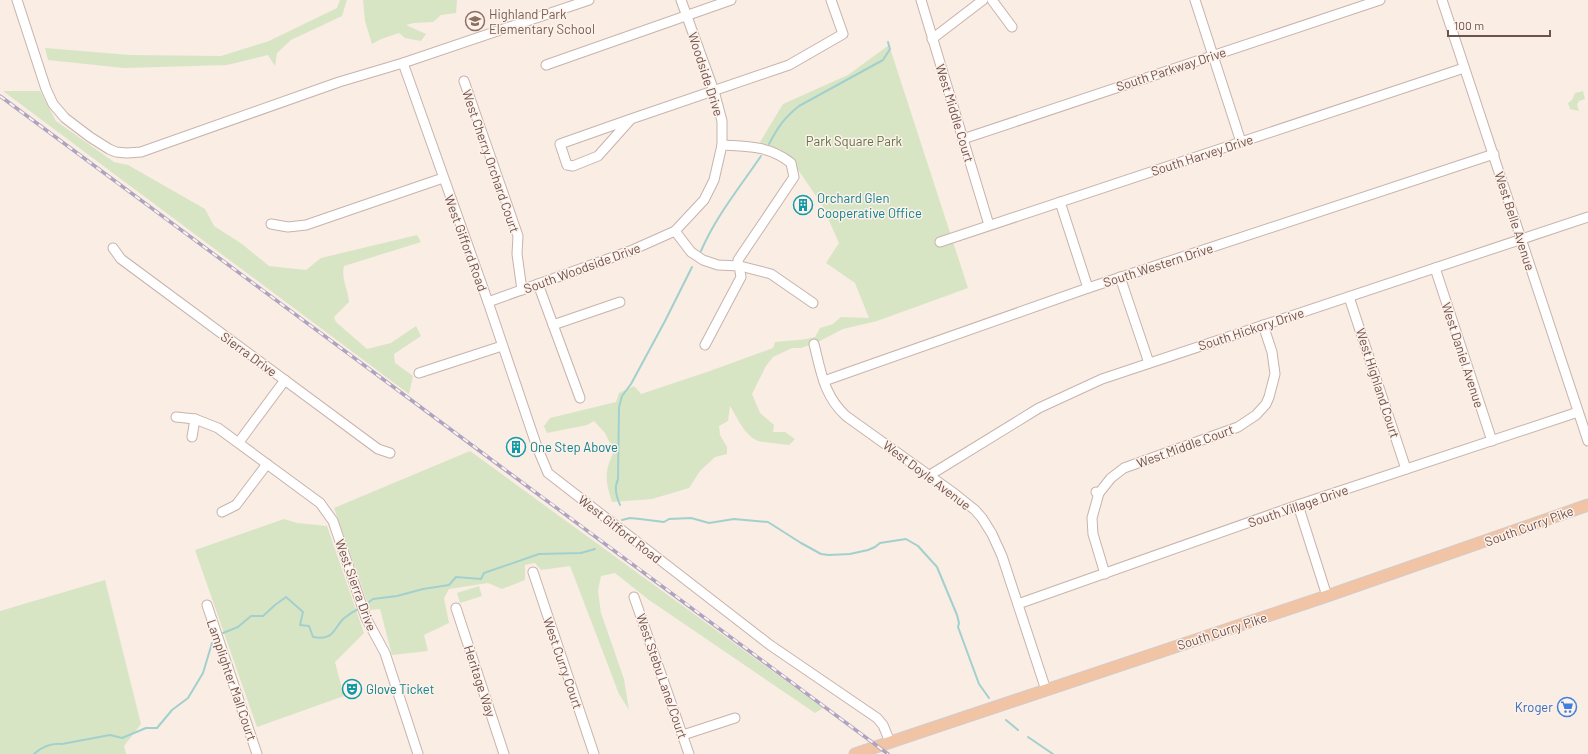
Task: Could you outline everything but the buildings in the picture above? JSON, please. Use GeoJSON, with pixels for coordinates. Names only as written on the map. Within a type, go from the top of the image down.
{"type":"FeatureCollection","features":[{"type":"Feature","properties":{"kind":"main road","name":"South Curry Pike"},"geometry":{"type":"LineString","coordinates":[[855,754],[1327,596],[1588,505]]}},
{"type":"Feature","properties":{"kind":"street"},"geometry":{"type":"LineString","coordinates":[[17,0],[46,89],[54,104],[65,118],[100,144],[116,152],[127,154],[141,152],[339,82],[402,63],[589,0]]}},
{"type":"Feature","properties":{"kind":"street","name":"Woodside Drive"},"geometry":{"type":"LineString","coordinates":[[675,231],[704,200],[714,180],[722,145],[722,121],[714,91],[681,0]]}},
{"type":"Feature","properties":{"kind":"street"},"geometry":{"type":"LineString","coordinates":[[546,65],[731,0]]}},
{"type":"Feature","properties":{"kind":"street"},"geometry":{"type":"LineString","coordinates":[[631,119],[598,156],[573,166],[567,165],[560,144],[631,119],[789,65],[843,34],[831,0]]}},
{"type":"Feature","properties":{"kind":"street","name":"West Middle Court"},"geometry":{"type":"LineString","coordinates":[[921,0],[989,225]]}},
{"type":"Feature","properties":{"kind":"street"},"geometry":{"type":"LineString","coordinates":[[932,39],[983,0]]}},
{"type":"Feature","properties":{"kind":"street"},"geometry":{"type":"LineString","coordinates":[[992,0],[1012,28]]}},
{"type":"Feature","properties":{"kind":"street"},"geometry":{"type":"LineString","coordinates":[[1195,0],[1241,142]]}},
{"type":"Feature","properties":{"kind":"street","name":"South Parkway Drive"},"geometry":{"type":"LineString","coordinates":[[963,139],[1380,0]]}},
{"type":"Feature","properties":{"kind":"street","name":"West Belle Avenue"},"geometry":{"type":"LineString","coordinates":[[1442,0],[1588,441]]}},
{"type":"Feature","properties":{"kind":"street","name":"West Gifford Road"},"geometry":{"type":"LineString","coordinates":[[402,63],[488,302],[537,447],[548,473],[770,645],[877,718],[883,725],[890,742]]}},
{"type":"Feature","properties":{"kind":"street","name":"South Harvey Drive"},"geometry":{"type":"LineString","coordinates":[[940,242],[1464,68]]}},
{"type":"Feature","properties":{"kind":"street","name":"West Cherry Orchard Court"},"geometry":{"type":"LineString","coordinates":[[464,81],[518,236],[517,254],[522,290]]}},
{"type":"Feature","properties":{"kind":"street"},"geometry":{"type":"LineString","coordinates":[[705,345],[741,277],[738,260],[794,177],[791,163],[772,152],[756,146],[722,145]]}},
{"type":"Feature","properties":{"kind":"street","name":"South Western Drive"},"geometry":{"type":"LineString","coordinates":[[824,380],[1120,277],[1494,154]]}},
{"type":"Feature","properties":{"kind":"street"},"geometry":{"type":"LineString","coordinates":[[271,224],[288,227],[306,226],[443,178]]}},
{"type":"Feature","properties":{"kind":"street"},"geometry":{"type":"LineString","coordinates":[[1060,202],[1088,288]]}},
{"type":"Feature","properties":{"kind":"street","name":"South Hickory Drive"},"geometry":{"type":"LineString","coordinates":[[930,475],[1051,402],[1102,379],[1588,217]]}},
{"type":"Feature","properties":{"kind":"street"},"geometry":{"type":"LineString","coordinates":[[675,231],[691,252],[703,260],[718,265],[740,266],[770,274],[813,303]]}},
{"type":"Feature","properties":{"kind":"street","name":"South Woodside Drive"},"geometry":{"type":"LineString","coordinates":[[488,302],[630,251],[675,231]]}},
{"type":"Feature","properties":{"kind":"street","name":"Sierra Drive"},"geometry":{"type":"LineString","coordinates":[[113,248],[121,259],[378,449],[390,453]]}},
{"type":"Feature","properties":{"kind":"street","name":"West Daniel Avenue"},"geometry":{"type":"LineString","coordinates":[[1435,268],[1492,441]]}},
{"type":"Feature","properties":{"kind":"street"},"geometry":{"type":"LineString","coordinates":[[1120,277],[1149,363]]}},
{"type":"Feature","properties":{"kind":"street"},"geometry":{"type":"LineString","coordinates":[[538,284],[580,398]]}},
{"type":"Feature","properties":{"kind":"street","name":"West Highland Court"},"geometry":{"type":"LineString","coordinates":[[1349,297],[1406,469]]}},
{"type":"Feature","properties":{"kind":"street"},"geometry":{"type":"LineString","coordinates":[[553,325],[620,302]]}},
{"type":"Feature","properties":{"kind":"street","name":"West Middle Court"},"geometry":{"type":"LineString","coordinates":[[1105,574],[1093,534],[1092,518],[1097,492],[1111,478],[1127,467],[1238,427],[1246,423],[1261,409],[1270,397],[1275,368],[1272,352],[1263,325]]}},
{"type":"Feature","properties":{"kind":"street","name":"West Doyle Avenue"},"geometry":{"type":"LineString","coordinates":[[814,344],[824,380],[834,404],[846,416],[930,475],[975,510],[988,526],[997,544],[1046,690]]}},
{"type":"Feature","properties":{"kind":"street"},"geometry":{"type":"LineString","coordinates":[[419,373],[502,346]]}},
{"type":"Feature","properties":{"kind":"street"},"geometry":{"type":"LineString","coordinates":[[239,442],[285,380]]}},
{"type":"Feature","properties":{"kind":"street","name":"South Village Drive"},"geometry":{"type":"LineString","coordinates":[[1018,604],[1298,505],[1578,412]]}},
{"type":"Feature","properties":{"kind":"street","name":"West Sierra Drive"},"geometry":{"type":"LineString","coordinates":[[176,417],[195,419],[218,428],[320,503],[325,509],[333,521],[370,628],[385,653],[418,754]]}},
{"type":"Feature","properties":{"kind":"street"},"geometry":{"type":"LineString","coordinates":[[192,437],[195,419]]}},
{"type":"Feature","properties":{"kind":"street"},"geometry":{"type":"LineString","coordinates":[[222,512],[236,505],[267,464]]}},
{"type":"Feature","properties":{"kind":"street"},"geometry":{"type":"LineString","coordinates":[[1298,505],[1327,596]]}},
{"type":"Feature","properties":{"kind":"street","name":"West Curry Court"},"geometry":{"type":"LineString","coordinates":[[533,572],[594,754]]}},
{"type":"Feature","properties":{"kind":"street","name":"West Stebu Lane/Court"},"geometry":{"type":"LineString","coordinates":[[634,597],[689,754]]}},
{"type":"Feature","properties":{"kind":"street","name":"Lamplighter Mall Court"},"geometry":{"type":"LineString","coordinates":[[207,605],[257,754]]}},
{"type":"Feature","properties":{"kind":"street","name":"Heritage Way"},"geometry":{"type":"LineString","coordinates":[[456,608],[504,754]]}},
{"type":"Feature","properties":{"kind":"street"},"geometry":{"type":"LineString","coordinates":[[683,735],[735,718]]}},
{"type":"Feature","properties":{"kind":"green space"},"geometry":{"type":"Polygon","coordinates":[[[340,0],[347,0],[342,16],[291,40],[277,53],[275,66],[268,55],[227,65],[124,68],[48,60],[45,48],[130,55],[221,56],[269,41],[337,8],[340,0]]]}},
{"type":"Feature","properties":{"kind":"green space"},"geometry":{"type":"Polygon","coordinates":[[[363,0],[457,0],[456,13],[441,15],[433,22],[406,25],[426,34],[421,41],[405,38],[399,33],[381,39],[372,44],[365,21],[363,0]]]}},
{"type":"Feature","properties":{"kind":"green space","name":"Park Square Park"},"geometry":{"type":"Polygon","coordinates":[[[889,45],[968,288],[877,321],[843,329],[818,342],[801,348],[792,348],[773,357],[766,366],[752,394],[760,413],[774,425],[773,432],[785,432],[795,439],[789,445],[758,441],[752,438],[743,428],[730,406],[728,421],[719,426],[720,435],[727,447],[727,454],[715,457],[700,471],[689,488],[652,499],[612,502],[607,482],[607,471],[614,451],[605,433],[594,421],[587,425],[547,433],[544,426],[550,418],[616,402],[619,393],[634,386],[641,394],[710,371],[773,348],[775,342],[815,337],[820,328],[833,324],[841,317],[869,318],[855,283],[826,263],[839,243],[822,205],[795,165],[760,142],[783,104],[848,75],[889,45]]]}},
{"type":"Feature","properties":{"kind":"green space"},"geometry":{"type":"Polygon","coordinates":[[[3,91],[40,91],[56,121],[114,162],[128,165],[205,209],[214,226],[242,244],[269,266],[306,270],[321,258],[417,235],[421,242],[344,266],[343,275],[349,302],[334,317],[336,322],[367,349],[391,343],[416,326],[421,336],[394,354],[395,363],[413,376],[409,394],[3,91]]]}},
{"type":"Feature","properties":{"kind":"green space"},"geometry":{"type":"Polygon","coordinates":[[[1583,91],[1585,99],[1579,101],[1577,105],[1579,111],[1570,109],[1568,103],[1572,100],[1575,93],[1583,91]]]}},
{"type":"Feature","properties":{"kind":"green space"},"geometry":{"type":"Polygon","coordinates":[[[470,451],[823,708],[815,713],[649,600],[615,573],[601,576],[598,591],[601,613],[624,679],[629,710],[619,694],[570,566],[541,570],[535,563],[525,565],[525,580],[502,589],[488,583],[449,589],[444,598],[449,623],[424,635],[428,651],[392,655],[380,609],[370,610],[334,508],[470,451]]]}},
{"type":"Feature","properties":{"kind":"green space"},"geometry":{"type":"Polygon","coordinates":[[[284,519],[297,523],[327,526],[364,633],[335,662],[344,696],[257,727],[195,550],[284,519]]]}},
{"type":"Feature","properties":{"kind":"green space"},"geometry":{"type":"Polygon","coordinates":[[[105,580],[141,724],[124,746],[126,754],[0,754],[0,611],[105,580]]]}},
{"type":"Feature","properties":{"kind":"green space"},"geometry":{"type":"Polygon","coordinates":[[[479,586],[482,596],[460,603],[457,593],[479,586]]]}},
{"type":"Feature","properties":{"kind":"waterway"},"geometry":{"type":"LineString","coordinates":[[769,144],[782,123],[799,106],[883,60],[890,49],[888,42]]}},
{"type":"Feature","properties":{"kind":"waterway"},"geometry":{"type":"LineString","coordinates":[[701,251],[721,214],[761,156]]}},
{"type":"Feature","properties":{"kind":"waterway"},"geometry":{"type":"LineString","coordinates":[[620,505],[616,489],[618,479],[619,407],[622,396],[631,384],[692,267]]}},
{"type":"Feature","properties":{"kind":"waterway"},"geometry":{"type":"LineString","coordinates":[[622,520],[630,518],[664,522],[669,519],[691,518],[709,523],[734,519],[768,522],[821,554],[829,555],[850,554],[868,550],[880,543],[906,539],[918,546],[937,567],[957,615],[959,623],[958,627],[979,684],[989,698]]}},
{"type":"Feature","properties":{"kind":"waterway"},"geometry":{"type":"LineString","coordinates":[[365,605],[373,599],[397,596],[423,589],[449,585],[456,577],[481,579],[484,573],[539,554],[581,553],[595,549]]}},
{"type":"Feature","properties":{"kind":"waterway"},"geometry":{"type":"LineString","coordinates":[[223,633],[238,627],[251,616],[263,616],[286,597],[303,612],[300,625],[309,626],[313,637],[320,638],[329,636],[343,619],[360,608]]}},
{"type":"Feature","properties":{"kind":"waterway"},"geometry":{"type":"LineString","coordinates":[[34,754],[43,747],[50,745],[110,735],[122,738],[146,728],[157,728],[172,710],[188,698],[203,673],[212,643]]}},
{"type":"Feature","properties":{"kind":"waterway"},"geometry":{"type":"LineString","coordinates":[[1006,720],[1018,730]]}},
{"type":"Feature","properties":{"kind":"waterway"},"geometry":{"type":"LineString","coordinates":[[1028,737],[1053,754]]}},
{"type":"Feature","properties":{"kind":"railway"},"geometry":{"type":"LineString","coordinates":[[0,96],[888,754]]}},
{"type":"Feature","properties":{"kind":"place","name":"Highland Park Elementary School"},"geometry":{"type":"Point","coordinates":[475,21]}},
{"type":"Feature","properties":{"kind":"place","name":"Orchard Glen Cooperative Office"},"geometry":{"type":"Point","coordinates":[803,205]}},
{"type":"Feature","properties":{"kind":"place","name":"One Step Above"},"geometry":{"type":"Point","coordinates":[516,447]}},
{"type":"Feature","properties":{"kind":"place","name":"Glove Ticket"},"geometry":{"type":"Point","coordinates":[352,689]}},
{"type":"Feature","properties":{"kind":"place","name":"Kroger"},"geometry":{"type":"Point","coordinates":[1567,707]}}]}
